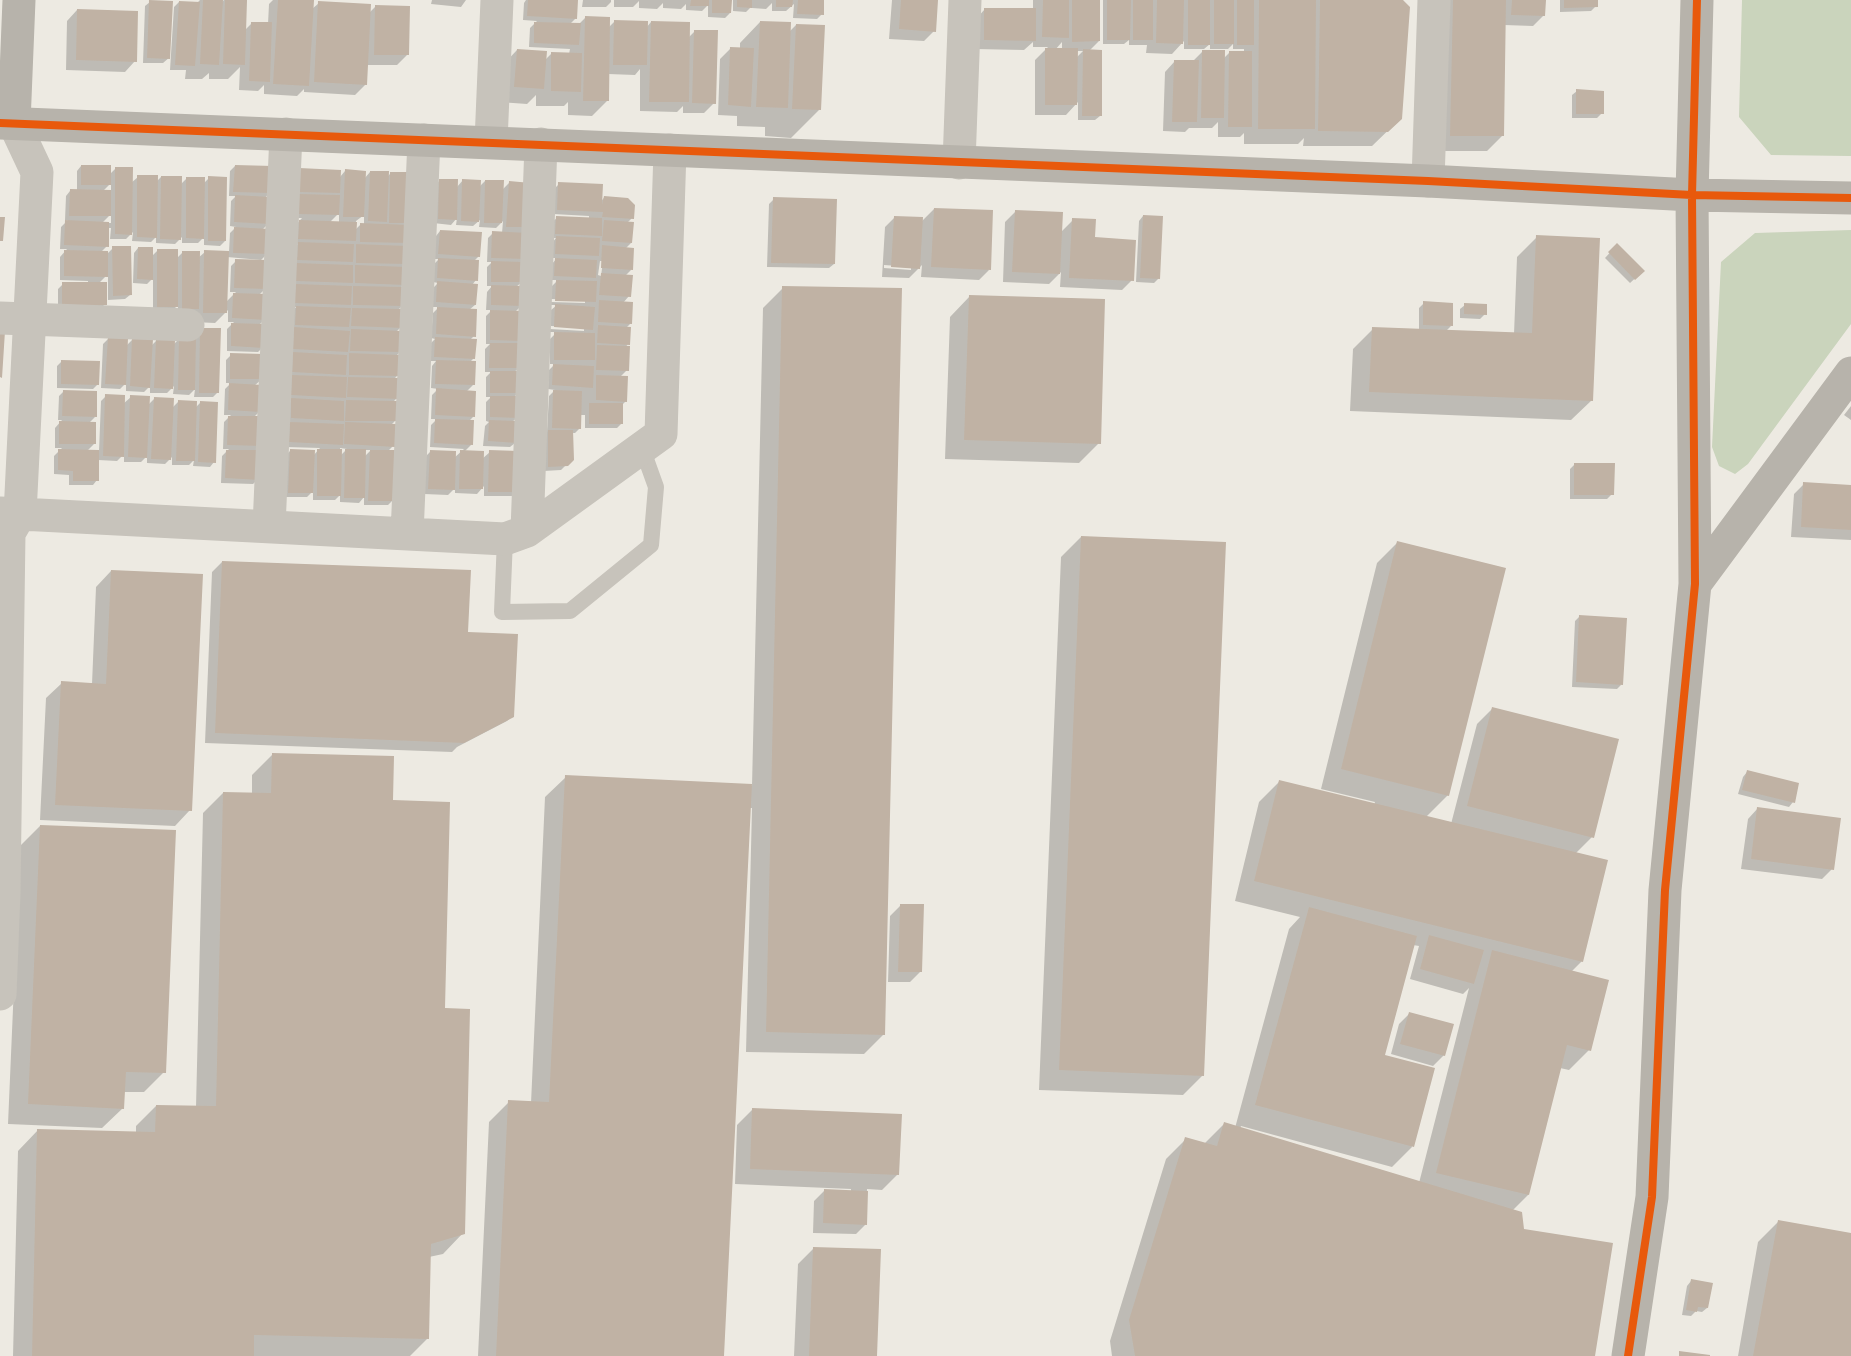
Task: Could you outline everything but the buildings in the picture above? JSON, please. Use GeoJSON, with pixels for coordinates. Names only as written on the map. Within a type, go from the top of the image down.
{"type":"FeatureCollection","features":[{"type":"Feature","properties":{"kind":"street"},"geometry":{"type":"LineString","coordinates":[[0,994],[4,675],[15,319],[37,172],[7,123],[19,0]]}},
{"type":"Feature","properties":{"kind":"street"},"geometry":{"type":"LineString","coordinates":[[491,142],[497,0]]}},
{"type":"Feature","properties":{"kind":"street"},"geometry":{"type":"LineString","coordinates":[[959,163],[965,0]]}},
{"type":"Feature","properties":{"kind":"street"},"geometry":{"type":"LineString","coordinates":[[1428,181],[1434,0]]}},
{"type":"Feature","properties":{"kind":"street"},"geometry":{"type":"LineString","coordinates":[[1628,1356],[1652,1197],[1665,890],[1695,584],[1692,195],[1697,0]]}},
{"type":"Feature","properties":{"kind":"street"},"geometry":{"type":"LineString","coordinates":[[7,123],[1428,181],[1692,195],[1851,198]]}},
{"type":"Feature","properties":{"kind":"street"},"geometry":{"type":"LineString","coordinates":[[269,527],[286,134]]}},
{"type":"Feature","properties":{"kind":"street"},"geometry":{"type":"LineString","coordinates":[[407,534],[424,140]]}},
{"type":"Feature","properties":{"kind":"street"},"geometry":{"type":"LineString","coordinates":[[516,535],[541,144]]}},
{"type":"Feature","properties":{"kind":"street"},"geometry":{"type":"LineString","coordinates":[[10,514],[407,534],[516,535],[661,434],[670,150]]}},
{"type":"Feature","properties":{"kind":"street"},"geometry":{"type":"LineString","coordinates":[[15,319],[188,325]]}},
{"type":"Feature","properties":{"kind":"street"},"geometry":{"type":"LineString","coordinates":[[1695,584],[1851,373]]}},
{"type":"Feature","properties":{"kind":"lane"},"geometry":{"type":"LineString","coordinates":[[516,535],[502,612],[570,611],[651,545],[656,487],[642,448]]}},
{"type":"Feature","properties":{"kind":"green space"},"geometry":{"type":"Polygon","coordinates":[[[1742,0],[1851,0],[1851,156],[1771,155],[1739,117],[1742,0]]]}},
{"type":"Feature","properties":{"kind":"green space"},"geometry":{"type":"Polygon","coordinates":[[[1851,230],[1851,324],[1748,464],[1735,474],[1719,466],[1712,447],[1721,262],[1755,233],[1851,230]]]}},
{"type":"Feature","properties":{"kind":"cycle path"},"geometry":{"type":"LineString","coordinates":[[1628,1356],[1652,1197],[1665,890],[1695,584],[1692,195],[1697,0]]}},
{"type":"Feature","properties":{"kind":"cycle path"},"geometry":{"type":"LineString","coordinates":[[0,123],[1428,181],[1692,195],[1851,198]]}}]}
